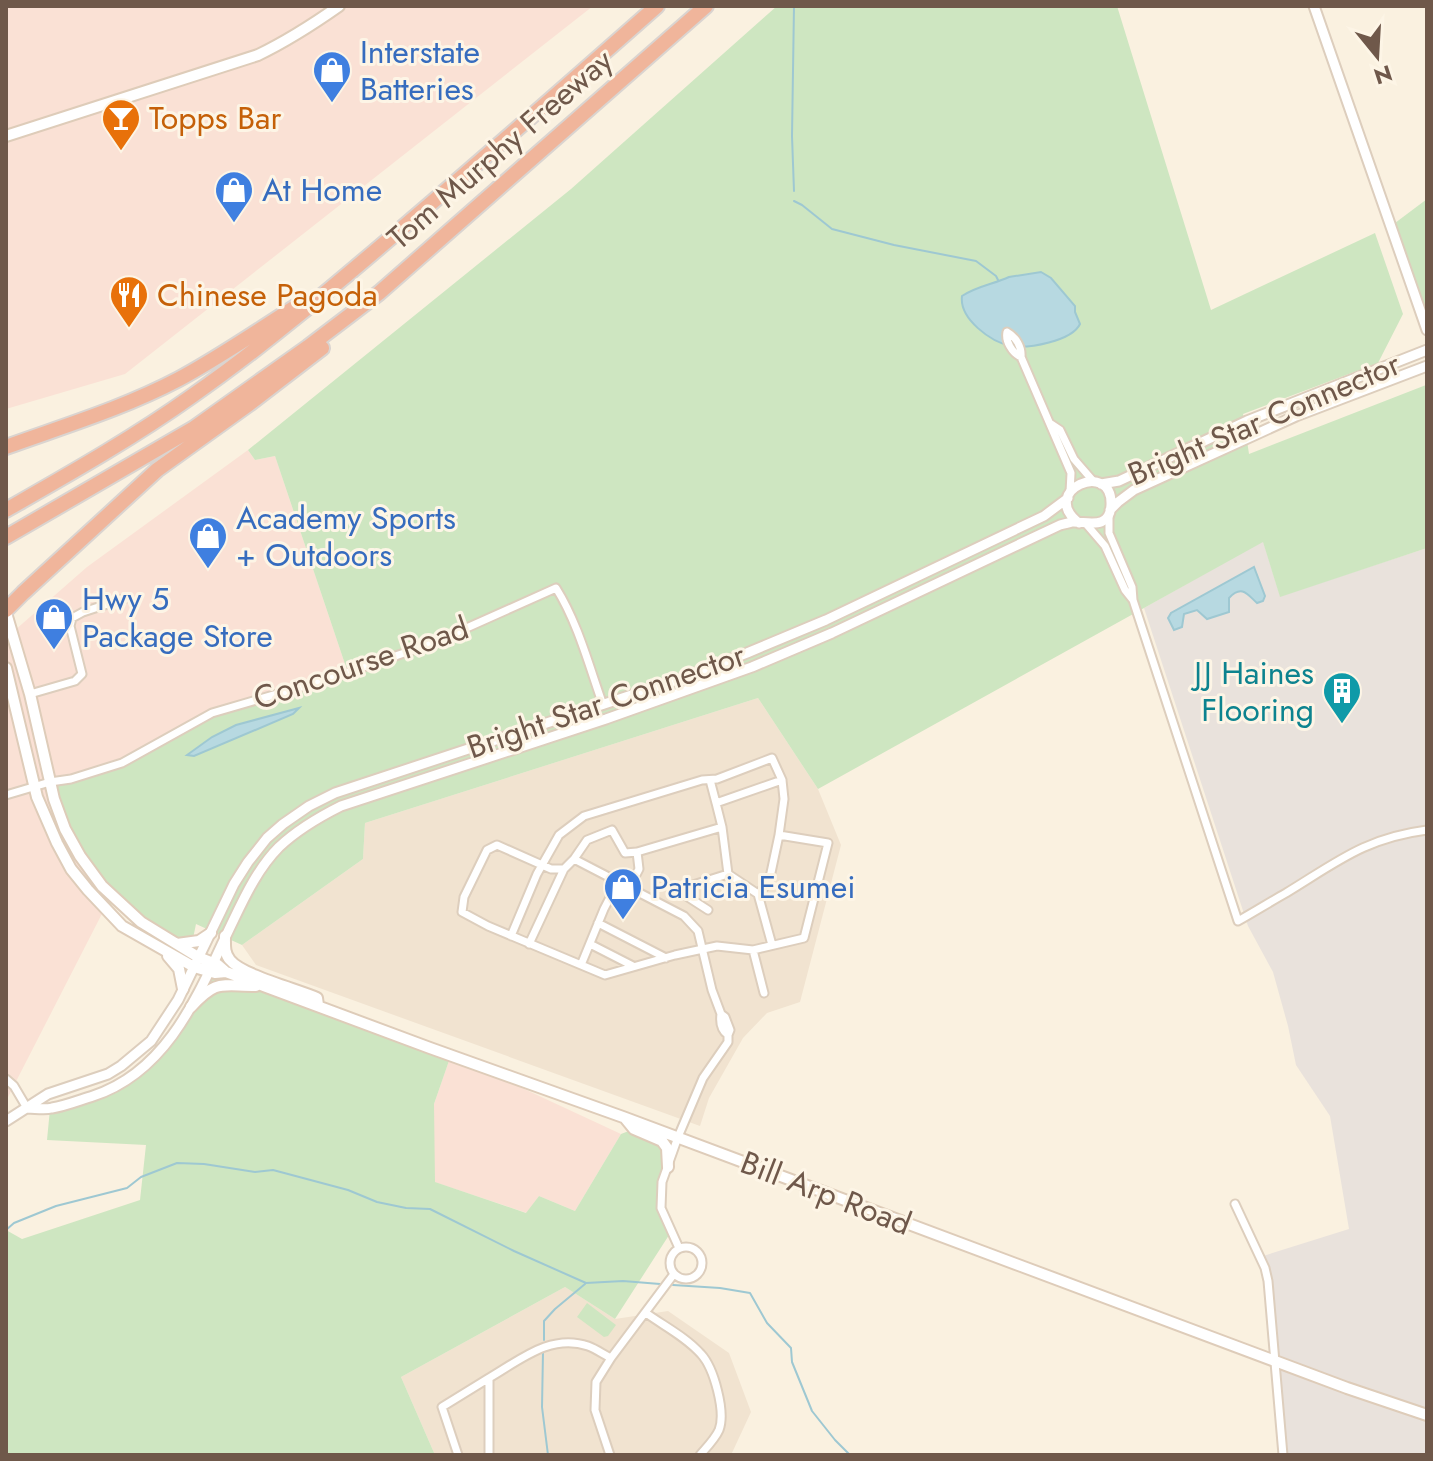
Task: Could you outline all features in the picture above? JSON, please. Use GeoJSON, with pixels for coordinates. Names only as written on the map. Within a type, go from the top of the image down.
{"type":"FeatureCollection","features":[{"type":"Feature","properties":{"kind":"highway","name":"Tom Murphy Freeway"},"geometry":{"type":"LineString","coordinates":[[6,510],[168,413],[260,346],[347,276],[657,6]]}},
{"type":"Feature","properties":{"kind":"highway","name":"Tom Murphy Freeway"},"geometry":{"type":"LineString","coordinates":[[6,537],[194,428],[308,347],[379,293],[706,6]]}},
{"type":"Feature","properties":{"kind":"highway"},"geometry":{"type":"LineString","coordinates":[[6,447],[123,405],[181,378],[347,276]]}},
{"type":"Feature","properties":{"kind":"highway"},"geometry":{"type":"LineString","coordinates":[[6,612],[157,470],[336,337],[379,293]]}},
{"type":"Feature","properties":{"kind":"highway"},"geometry":{"type":"LineString","coordinates":[[6,596],[23,593]]}},
{"type":"Feature","properties":{"kind":"main road"},"geometry":{"type":"LineString","coordinates":[[6,136],[258,55],[286,42],[339,6]]}},
{"type":"Feature","properties":{"kind":"main road","name":"Bill Arp Road"},"geometry":{"type":"LineString","coordinates":[[6,612],[65,829],[102,886],[141,922],[177,944],[196,962]]}},
{"type":"Feature","properties":{"kind":"main road","name":"Bill Arp Road"},"geometry":{"type":"LineString","coordinates":[[6,668],[37,797],[71,869],[122,926],[158,946],[210,967],[215,973],[226,972],[318,1005],[1427,1415]]}},
{"type":"Feature","properties":{"kind":"main road"},"geometry":{"type":"LineString","coordinates":[[177,944],[199,941],[211,933]]}},
{"type":"Feature","properties":{"kind":"main road"},"geometry":{"type":"LineString","coordinates":[[225,936],[225,952],[241,969],[317,998],[318,1005]]}},
{"type":"Feature","properties":{"kind":"main road"},"geometry":{"type":"LineString","coordinates":[[158,946],[179,969],[183,989]]}},
{"type":"Feature","properties":{"kind":"main road"},"geometry":{"type":"LineString","coordinates":[[191,1007],[216,985],[265,986]]}},
{"type":"Feature","properties":{"kind":"main road"},"geometry":{"type":"LineString","coordinates":[[623,1117],[634,1129],[662,1141],[667,1148],[668,1167]]}},
{"type":"Feature","properties":{"kind":"street"},"geometry":{"type":"LineString","coordinates":[[1314,6],[1427,330]]}},
{"type":"Feature","properties":{"kind":"street"},"geometry":{"type":"LineString","coordinates":[[1003,323],[1022,350],[1021,357],[1071,473],[1069,512],[1105,546],[1125,590],[1133,600]]}},
{"type":"Feature","properties":{"kind":"street","name":"Bright Star Connector"},"geometry":{"type":"LineString","coordinates":[[1098,483],[1119,481],[1290,402],[1427,350]]}},
{"type":"Feature","properties":{"kind":"street","name":"Bright Star Connector"},"geometry":{"type":"LineString","coordinates":[[1110,511],[1134,490],[1253,434],[1427,366]]}},
{"type":"Feature","properties":{"kind":"street"},"geometry":{"type":"LineString","coordinates":[[1051,424],[1060,430],[1074,459],[1110,495],[1109,533],[1132,587],[1133,600],[1238,921],[1350,852],[1380,840],[1427,830]]}},
{"type":"Feature","properties":{"kind":"street"},"geometry":{"type":"LineString","coordinates":[[1069,495],[1081,483],[1098,483]]}},
{"type":"Feature","properties":{"kind":"street","name":"Bright Star Connector"},"geometry":{"type":"LineString","coordinates":[[6,1121],[48,1094],[95,1080],[121,1066],[151,1041],[183,989],[234,884],[248,862],[267,838],[309,806],[335,793],[677,680],[788,637],[1044,516],[1069,495]]}},
{"type":"Feature","properties":{"kind":"street"},"geometry":{"type":"LineString","coordinates":[[1083,524],[1101,522],[1110,511]]}},
{"type":"Feature","properties":{"kind":"street","name":"Bright Star Connector"},"geometry":{"type":"LineString","coordinates":[[27,1108],[50,1109],[100,1094],[130,1078],[162,1050],[191,1007],[247,891],[278,848],[317,818],[341,806],[606,719],[752,667],[832,633],[1051,529],[1071,522],[1083,524]]}},
{"type":"Feature","properties":{"kind":"street","name":"Concourse Road"},"geometry":{"type":"LineString","coordinates":[[50,782],[71,779],[122,763],[212,713],[332,678],[433,643],[556,588],[575,627],[603,705]]}},
{"type":"Feature","properties":{"kind":"street"},"geometry":{"type":"LineString","coordinates":[[30,694],[75,681],[82,674],[70,626],[72,618],[126,598]]}},
{"type":"Feature","properties":{"kind":"street"},"geometry":{"type":"LineString","coordinates":[[511,936],[559,835],[584,816],[702,780],[717,779],[772,758],[782,780],[784,799],[769,882],[758,894]]}},
{"type":"Feature","properties":{"kind":"street"},"geometry":{"type":"LineString","coordinates":[[710,780],[722,827],[728,874],[758,894],[772,945]]}},
{"type":"Feature","properties":{"kind":"street"},"geometry":{"type":"LineString","coordinates":[[716,803],[782,780]]}},
{"type":"Feature","properties":{"kind":"street"},"geometry":{"type":"LineString","coordinates":[[6,795],[50,782]]}},
{"type":"Feature","properties":{"kind":"street"},"geometry":{"type":"LineString","coordinates":[[529,944],[564,869],[587,840],[612,830],[625,853],[637,852],[722,827]]}},
{"type":"Feature","properties":{"kind":"street"},"geometry":{"type":"LineString","coordinates":[[564,869],[551,869],[497,845],[487,850],[464,897],[462,912],[605,975],[717,946],[753,950],[804,938],[828,843],[779,835]]}},
{"type":"Feature","properties":{"kind":"street"},"geometry":{"type":"LineString","coordinates":[[629,888],[639,869],[637,852]]}},
{"type":"Feature","properties":{"kind":"street"},"geometry":{"type":"LineString","coordinates":[[574,859],[684,916],[698,931],[721,1014],[721,1026],[728,1035],[728,1042],[703,1078],[662,1182],[661,1208],[679,1248]]}},
{"type":"Feature","properties":{"kind":"street"},"geometry":{"type":"LineString","coordinates":[[708,910],[677,890],[728,874]]}},
{"type":"Feature","properties":{"kind":"street"},"geometry":{"type":"LineString","coordinates":[[581,965],[618,882]]}},
{"type":"Feature","properties":{"kind":"street"},"geometry":{"type":"LineString","coordinates":[[598,923],[666,958]]}},
{"type":"Feature","properties":{"kind":"street"},"geometry":{"type":"LineString","coordinates":[[590,944],[633,966]]}},
{"type":"Feature","properties":{"kind":"street"},"geometry":{"type":"LineString","coordinates":[[753,950],[764,993]]}},
{"type":"Feature","properties":{"kind":"street"},"geometry":{"type":"LineString","coordinates":[[6,1079],[27,1108]]}},
{"type":"Feature","properties":{"kind":"street"},"geometry":{"type":"LineString","coordinates":[[1235,1204],[1268,1281],[1283,1455]]}},
{"type":"Feature","properties":{"kind":"street"},"geometry":{"type":"LineString","coordinates":[[679,1248],[693,1248],[702,1262],[696,1275],[679,1278],[674,1274],[670,1262],[672,1254],[679,1248]]}},
{"type":"Feature","properties":{"kind":"street"},"geometry":{"type":"LineString","coordinates":[[610,1455],[595,1410],[596,1382],[674,1274]]}},
{"type":"Feature","properties":{"kind":"street"},"geometry":{"type":"LineString","coordinates":[[646,1313],[704,1357],[719,1393],[721,1415],[718,1432],[700,1455]]}},
{"type":"Feature","properties":{"kind":"street"},"geometry":{"type":"LineString","coordinates":[[458,1455],[442,1407],[545,1345],[563,1342],[588,1346],[611,1358]]}},
{"type":"Feature","properties":{"kind":"street"},"geometry":{"type":"LineString","coordinates":[[489,1378],[489,1455]]}},
{"type":"Feature","properties":{"kind":"shaded area"},"geometry":{"type":"Polygon","coordinates":[[[6,6],[593,6],[125,374],[6,409],[6,6]]]}},
{"type":"Feature","properties":{"kind":"shaded area"},"geometry":{"type":"Polygon","coordinates":[[[248,450],[255,460],[275,456],[348,673],[58,832],[108,902],[6,1101],[6,638],[87,567],[248,450]]]}},
{"type":"Feature","properties":{"kind":"shaded area"},"geometry":{"type":"Polygon","coordinates":[[[1263,541],[1280,596],[1427,548],[1427,1455],[1283,1455],[1268,1281],[1260,1257],[1349,1229],[1330,1116],[1296,1065],[1273,972],[1248,926],[1144,608],[1263,541]]]}},
{"type":"Feature","properties":{"kind":"shaded area"},"geometry":{"type":"Polygon","coordinates":[[[758,698],[818,789],[841,845],[800,1002],[767,1013],[743,1038],[709,1098],[700,1126],[256,965],[242,945],[363,859],[365,823],[758,698]]]}},
{"type":"Feature","properties":{"kind":"shaded area"},"geometry":{"type":"Polygon","coordinates":[[[451,1055],[621,1134],[575,1211],[539,1196],[527,1213],[434,1182],[434,1104],[451,1055]]]}},
{"type":"Feature","properties":{"kind":"shaded area"},"geometry":{"type":"Polygon","coordinates":[[[565,1287],[615,1319],[668,1311],[729,1353],[751,1412],[731,1455],[435,1455],[401,1377],[565,1287]]]}},
{"type":"Feature","properties":{"kind":"green space"},"geometry":{"type":"Polygon","coordinates":[[[777,6],[1117,6],[1211,310],[1375,233],[1403,314],[1378,363],[1243,414],[1249,454],[1426,385],[1427,548],[1280,597],[1263,542],[818,789],[758,698],[365,823],[363,859],[242,945],[196,924],[189,958],[108,902],[58,831],[46,787],[122,763],[212,713],[348,673],[275,456],[255,460],[248,450],[571,189],[777,6]]]}},
{"type":"Feature","properties":{"kind":"green space"},"geometry":{"type":"Polygon","coordinates":[[[1427,199],[1427,330],[1391,226],[1427,199]]]}},
{"type":"Feature","properties":{"kind":"green space"},"geometry":{"type":"Polygon","coordinates":[[[208,971],[226,972],[451,1055],[434,1104],[435,1182],[526,1213],[539,1196],[575,1211],[621,1134],[634,1129],[667,1148],[661,1208],[671,1232],[615,1319],[565,1287],[401,1377],[435,1455],[6,1455],[6,1230],[22,1239],[140,1200],[146,1145],[47,1140],[50,1109],[100,1094],[162,1050],[208,971]]]}},
{"type":"Feature","properties":{"kind":"green space"},"geometry":{"type":"Polygon","coordinates":[[[587,1303],[616,1325],[608,1336],[604,1337],[577,1317],[587,1303]]]}},
{"type":"Feature","properties":{"kind":"water"},"geometry":{"type":"Polygon","coordinates":[[[1041,272],[1051,278],[1075,306],[1080,324],[1059,339],[1028,346],[1003,344],[978,328],[962,305],[962,296],[980,287],[1009,277],[1041,272]]]}},
{"type":"Feature","properties":{"kind":"water"},"geometry":{"type":"Polygon","coordinates":[[[1254,567],[1265,596],[1263,601],[1257,603],[1241,591],[1229,598],[1229,612],[1207,619],[1197,610],[1184,614],[1182,627],[1174,630],[1168,618],[1171,613],[1254,567]]]}},
{"type":"Feature","properties":{"kind":"water"},"geometry":{"type":"Polygon","coordinates":[[[299,708],[293,714],[194,756],[187,755],[236,725],[299,708]]]}},
{"type":"Feature","properties":{"kind":"waterway"},"geometry":{"type":"LineString","coordinates":[[794,6],[794,191]]}},
{"type":"Feature","properties":{"kind":"waterway"},"geometry":{"type":"LineString","coordinates":[[794,201],[832,229],[976,261],[998,280]]}},
{"type":"Feature","properties":{"kind":"waterway"},"geometry":{"type":"LineString","coordinates":[[6,1230],[14,1223],[56,1206],[127,1188],[141,1177],[177,1163],[204,1164],[255,1172],[273,1170],[348,1190],[377,1202],[430,1209],[586,1283],[623,1281],[660,1284]]}},
{"type":"Feature","properties":{"kind":"waterway"},"geometry":{"type":"LineString","coordinates":[[544,1340],[544,1321],[585,1284]]}},
{"type":"Feature","properties":{"kind":"waterway"},"geometry":{"type":"LineString","coordinates":[[673,1285],[750,1293],[767,1323],[791,1348],[792,1362],[812,1411],[850,1455]]}},
{"type":"Feature","properties":{"kind":"waterway"},"geometry":{"type":"LineString","coordinates":[[543,1352],[542,1407],[548,1455]]}},
{"type":"Feature","properties":{"kind":"place","name":"Interstate Batteries"},"geometry":{"type":"Point","coordinates":[332,104]}},
{"type":"Feature","properties":{"kind":"place","name":"Topps Bar"},"geometry":{"type":"Point","coordinates":[121,152]}},
{"type":"Feature","properties":{"kind":"place","name":"At Home"},"geometry":{"type":"Point","coordinates":[234,224]}},
{"type":"Feature","properties":{"kind":"place","name":"Chinese Pagoda"},"geometry":{"type":"Point","coordinates":[129,329]}},
{"type":"Feature","properties":{"kind":"place","name":"Academy Sports + Outdoors"},"geometry":{"type":"Point","coordinates":[208,570]}},
{"type":"Feature","properties":{"kind":"place","name":"Hwy 5 Package Store"},"geometry":{"type":"Point","coordinates":[54,651]}},
{"type":"Feature","properties":{"kind":"place","name":"JJ Haines Flooring"},"geometry":{"type":"Point","coordinates":[1342,725]}},
{"type":"Feature","properties":{"kind":"place","name":"Patricia Esumei"},"geometry":{"type":"Point","coordinates":[623,921]}}]}
